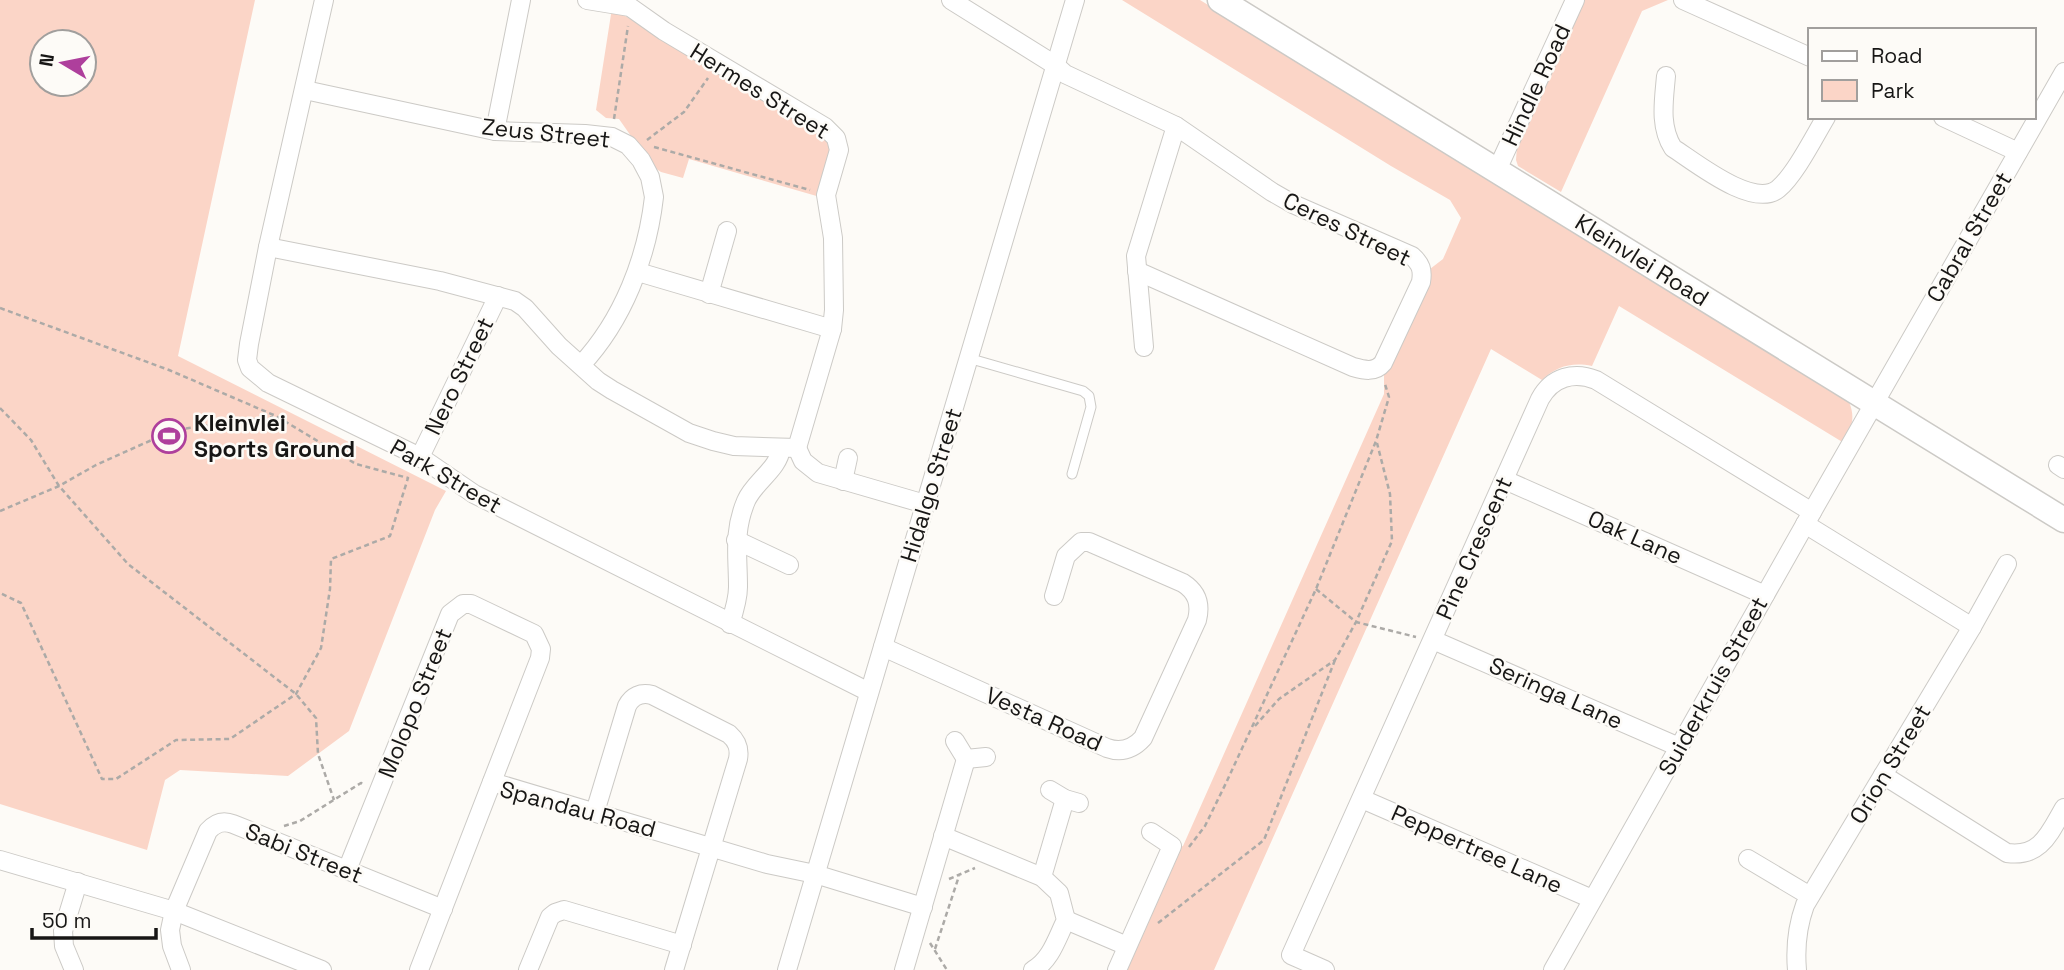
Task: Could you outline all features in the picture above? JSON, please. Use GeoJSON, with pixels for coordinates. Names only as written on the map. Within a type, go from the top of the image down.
{"type":"FeatureCollection","features":[{"type":"Feature","properties":{"kind":"street","name":"Park Street"},"geometry":{"type":"LineString","coordinates":[[324,0],[268,247],[247,357],[253,372],[268,383],[420,457],[474,494],[869,692]]}},
{"type":"Feature","properties":{"kind":"street"},"geometry":{"type":"LineString","coordinates":[[495,131],[521,0]]}},
{"type":"Feature","properties":{"kind":"street"},"geometry":{"type":"LineString","coordinates":[[587,0],[630,3]]}},
{"type":"Feature","properties":{"kind":"street","name":"Ceres Street"},"geometry":{"type":"LineString","coordinates":[[951,0],[1055,65],[1065,74],[1175,126],[1293,204],[1408,254],[1418,261],[1421,266],[1421,282],[1380,367]]}},
{"type":"Feature","properties":{"kind":"street","name":"Hidalgo Street"},"geometry":{"type":"LineString","coordinates":[[786,970],[1075,0]]}},
{"type":"Feature","properties":{"kind":"street","name":"Kleinvlei Road"},"geometry":{"type":"LineString","coordinates":[[1220,0],[2064,520]]}},
{"type":"Feature","properties":{"kind":"street","name":"Hindle Road"},"geometry":{"type":"LineString","coordinates":[[1497,170],[1575,0]]}},
{"type":"Feature","properties":{"kind":"street"},"geometry":{"type":"LineString","coordinates":[[1683,0],[1808,56]]}},
{"type":"Feature","properties":{"kind":"street","name":"Hermes Street"},"geometry":{"type":"LineString","coordinates":[[630,3],[664,31],[825,127],[836,138],[839,150],[827,195],[833,239],[832,329],[789,448],[747,499],[738,524],[738,589],[730,624]]}},
{"type":"Feature","properties":{"kind":"street","name":"Cabral Street"},"geometry":{"type":"LineString","coordinates":[[1874,402],[2064,72]]}},
{"type":"Feature","properties":{"kind":"street"},"geometry":{"type":"LineString","coordinates":[[1666,76],[1663,122],[1666,138],[1673,148],[1736,187],[1751,193],[1766,195],[1776,191],[1787,180],[1825,119]]}},
{"type":"Feature","properties":{"kind":"street","name":"Zeus Street"},"geometry":{"type":"LineString","coordinates":[[305,90],[495,131],[612,136],[637,148],[647,169],[654,197],[638,272],[607,335],[581,365]]}},
{"type":"Feature","properties":{"kind":"street"},"geometry":{"type":"LineString","coordinates":[[1947,119],[2018,152]]}},
{"type":"Feature","properties":{"kind":"street"},"geometry":{"type":"LineString","coordinates":[[1144,347],[1137,271],[1138,248],[1175,126]]}},
{"type":"Feature","properties":{"kind":"street"},"geometry":{"type":"LineString","coordinates":[[709,294],[727,231]]}},
{"type":"Feature","properties":{"kind":"street"},"geometry":{"type":"LineString","coordinates":[[268,247],[440,281],[515,301],[525,308],[559,346],[612,390],[689,433],[734,446],[789,448],[818,473],[925,504]]}},
{"type":"Feature","properties":{"kind":"street"},"geometry":{"type":"LineString","coordinates":[[1137,271],[1353,367],[1366,370],[1380,367]]}},
{"type":"Feature","properties":{"kind":"street"},"geometry":{"type":"LineString","coordinates":[[638,272],[832,329]]}},
{"type":"Feature","properties":{"kind":"street","name":"Nero Street"},"geometry":{"type":"LineString","coordinates":[[420,457],[498,296]]}},
{"type":"Feature","properties":{"kind":"street","name":"Pine Crescent"},"geometry":{"type":"LineString","coordinates":[[1325,970],[1288,962],[1544,392],[1563,377],[1580,375],[1596,380],[1972,626]]}},
{"type":"Feature","properties":{"kind":"street","name":"Suiderkruis Street"},"geometry":{"type":"LineString","coordinates":[[1553,970],[1874,402]]}},
{"type":"Feature","properties":{"kind":"street"},"geometry":{"type":"LineString","coordinates":[[842,481],[848,458]]}},
{"type":"Feature","properties":{"kind":"street","name":"Oak Lane"},"geometry":{"type":"LineString","coordinates":[[1505,480],[1765,595]]}},
{"type":"Feature","properties":{"kind":"street"},"geometry":{"type":"LineString","coordinates":[[736,540],[789,565]]}},
{"type":"Feature","properties":{"kind":"street","name":"Vesta Road"},"geometry":{"type":"LineString","coordinates":[[883,647],[1107,748],[1119,751],[1132,747],[1143,738],[1197,620],[1197,599],[1183,583],[1089,542],[1081,542],[1066,556],[1054,596]]}},
{"type":"Feature","properties":{"kind":"street","name":"Orion Street"},"geometry":{"type":"LineString","coordinates":[[1797,970],[1796,941],[1799,920],[1811,896],[2007,564]]}},
{"type":"Feature","properties":{"kind":"street","name":"Molopo Street"},"geometry":{"type":"LineString","coordinates":[[347,870],[450,614],[463,604],[471,604],[534,634],[541,649],[540,658],[492,782]]}},
{"type":"Feature","properties":{"kind":"street","name":"Seringa Lane"},"geometry":{"type":"LineString","coordinates":[[1433,640],[1679,747]]}},
{"type":"Feature","properties":{"kind":"street"},"geometry":{"type":"LineString","coordinates":[[595,812],[627,706],[636,696],[652,695],[729,733],[737,742],[738,759],[674,970]]}},
{"type":"Feature","properties":{"kind":"street"},"geometry":{"type":"LineString","coordinates":[[904,970],[966,759],[955,741]]}},
{"type":"Feature","properties":{"kind":"street"},"geometry":{"type":"LineString","coordinates":[[966,759],[986,757]]}},
{"type":"Feature","properties":{"kind":"street"},"geometry":{"type":"LineString","coordinates":[[1883,775],[2007,853],[2025,852],[2041,845],[2064,808]]}},
{"type":"Feature","properties":{"kind":"street","name":"Spandau Road"},"geometry":{"type":"LineString","coordinates":[[419,970],[492,782],[923,907]]}},
{"type":"Feature","properties":{"kind":"street"},"geometry":{"type":"LineString","coordinates":[[1042,877],[1065,797]]}},
{"type":"Feature","properties":{"kind":"street","name":"Peppertree Lane"},"geometry":{"type":"LineString","coordinates":[[1362,799],[1592,899]]}},
{"type":"Feature","properties":{"kind":"street","name":"Sabi Street"},"geometry":{"type":"LineString","coordinates":[[174,911],[212,827],[222,822],[228,822],[443,909]]}},
{"type":"Feature","properties":{"kind":"street"},"geometry":{"type":"LineString","coordinates":[[1117,970],[1172,846],[1151,832]]}},
{"type":"Feature","properties":{"kind":"street"},"geometry":{"type":"LineString","coordinates":[[943,836],[1042,877],[1059,893],[1066,920],[1048,957],[1042,965],[1033,970]]}},
{"type":"Feature","properties":{"kind":"street"},"geometry":{"type":"LineString","coordinates":[[1748,859],[1811,896]]}},
{"type":"Feature","properties":{"kind":"street"},"geometry":{"type":"LineString","coordinates":[[0,860],[174,911],[316,969]]}},
{"type":"Feature","properties":{"kind":"street"},"geometry":{"type":"LineString","coordinates":[[74,970],[64,946],[63,931],[78,883]]}},
{"type":"Feature","properties":{"kind":"street"},"geometry":{"type":"LineString","coordinates":[[528,970],[547,922],[555,913],[564,910],[682,945]]}},
{"type":"Feature","properties":{"kind":"street"},"geometry":{"type":"LineString","coordinates":[[174,911],[170,938],[181,970]]}},
{"type":"Feature","properties":{"kind":"street"},"geometry":{"type":"LineString","coordinates":[[1066,920],[1127,946]]}},
{"type":"Feature","properties":{"kind":"lane"},"geometry":{"type":"LineString","coordinates":[[968,358],[1083,391],[1089,396],[1091,407],[1072,474]]}},
{"type":"Feature","properties":{"kind":"path"},"geometry":{"type":"LineString","coordinates":[[612,136],[630,3]]}},
{"type":"Feature","properties":{"kind":"path"},"geometry":{"type":"LineString","coordinates":[[637,148],[684,112],[718,63]]}},
{"type":"Feature","properties":{"kind":"path"},"geometry":{"type":"LineString","coordinates":[[637,148],[676,152],[827,195]]}},
{"type":"Feature","properties":{"kind":"path"},"geometry":{"type":"LineString","coordinates":[[0,308],[169,370],[276,416],[356,464],[408,478],[390,536],[331,559],[330,589],[321,648],[296,694],[230,739],[176,740],[116,779],[102,779],[21,603],[0,593]]}},
{"type":"Feature","properties":{"kind":"path"},"geometry":{"type":"LineString","coordinates":[[1172,846],[1181,849],[1190,846],[1205,826],[1316,589],[1376,441],[1389,397],[1380,367]]}},
{"type":"Feature","properties":{"kind":"path"},"geometry":{"type":"LineString","coordinates":[[0,408],[30,440],[59,486],[128,564],[296,694],[316,718],[318,754],[334,800]]}},
{"type":"Feature","properties":{"kind":"path"},"geometry":{"type":"LineString","coordinates":[[0,511],[59,486],[96,465],[174,430],[276,416]]}},
{"type":"Feature","properties":{"kind":"path"},"geometry":{"type":"LineString","coordinates":[[1159,923],[1264,840],[1335,660],[1356,622],[1392,541],[1391,494],[1376,441]]}},
{"type":"Feature","properties":{"kind":"path"},"geometry":{"type":"LineString","coordinates":[[1316,589],[1356,622],[1433,640]]}},
{"type":"Feature","properties":{"kind":"path"},"geometry":{"type":"LineString","coordinates":[[1253,728],[1279,699],[1335,660]]}},
{"type":"Feature","properties":{"kind":"path"},"geometry":{"type":"LineString","coordinates":[[259,835],[300,821],[361,783],[380,789]]}},
{"type":"Feature","properties":{"kind":"path"},"geometry":{"type":"LineString","coordinates":[[929,885],[959,876],[997,858]]}},
{"type":"Feature","properties":{"kind":"path"},"geometry":{"type":"LineString","coordinates":[[935,949],[959,876]]}},
{"type":"Feature","properties":{"kind":"path"},"geometry":{"type":"LineString","coordinates":[[916,928],[935,949],[947,970]]}},
{"type":"Feature","properties":{"kind":"green space","name":"Kleinvlei Sports Ground"},"geometry":{"type":"Polygon","coordinates":[[[0,0],[255,0],[178,356],[446,491],[435,510],[349,731],[288,776],[180,770],[165,780],[147,850],[0,804],[0,0]]]}},
{"type":"Feature","properties":{"kind":"green space"},"geometry":{"type":"Polygon","coordinates":[[[1122,0],[1200,0],[1849,402],[1852,413],[1851,428],[1844,443],[1619,306],[1592,366],[1565,366],[1542,380],[1491,349],[1214,970],[1122,970],[1178,848],[1183,846],[1384,394],[1384,371],[1430,269],[1443,259],[1461,218],[1450,200],[1122,0]]]}},
{"type":"Feature","properties":{"kind":"green space"},"geometry":{"type":"Polygon","coordinates":[[[1583,0],[1668,0],[1642,11],[1561,192],[1518,166],[1517,146],[1583,0]]]}},
{"type":"Feature","properties":{"kind":"green space"},"geometry":{"type":"Polygon","coordinates":[[[612,8],[826,139],[830,151],[820,197],[689,159],[683,178],[661,172],[652,166],[619,119],[606,118],[596,110],[612,8]]]}},
{"type":"Feature","properties":{"kind":"place","name":"Kleinvlei Sports Ground"},"geometry":{"type":"Point","coordinates":[169,436]}}]}
